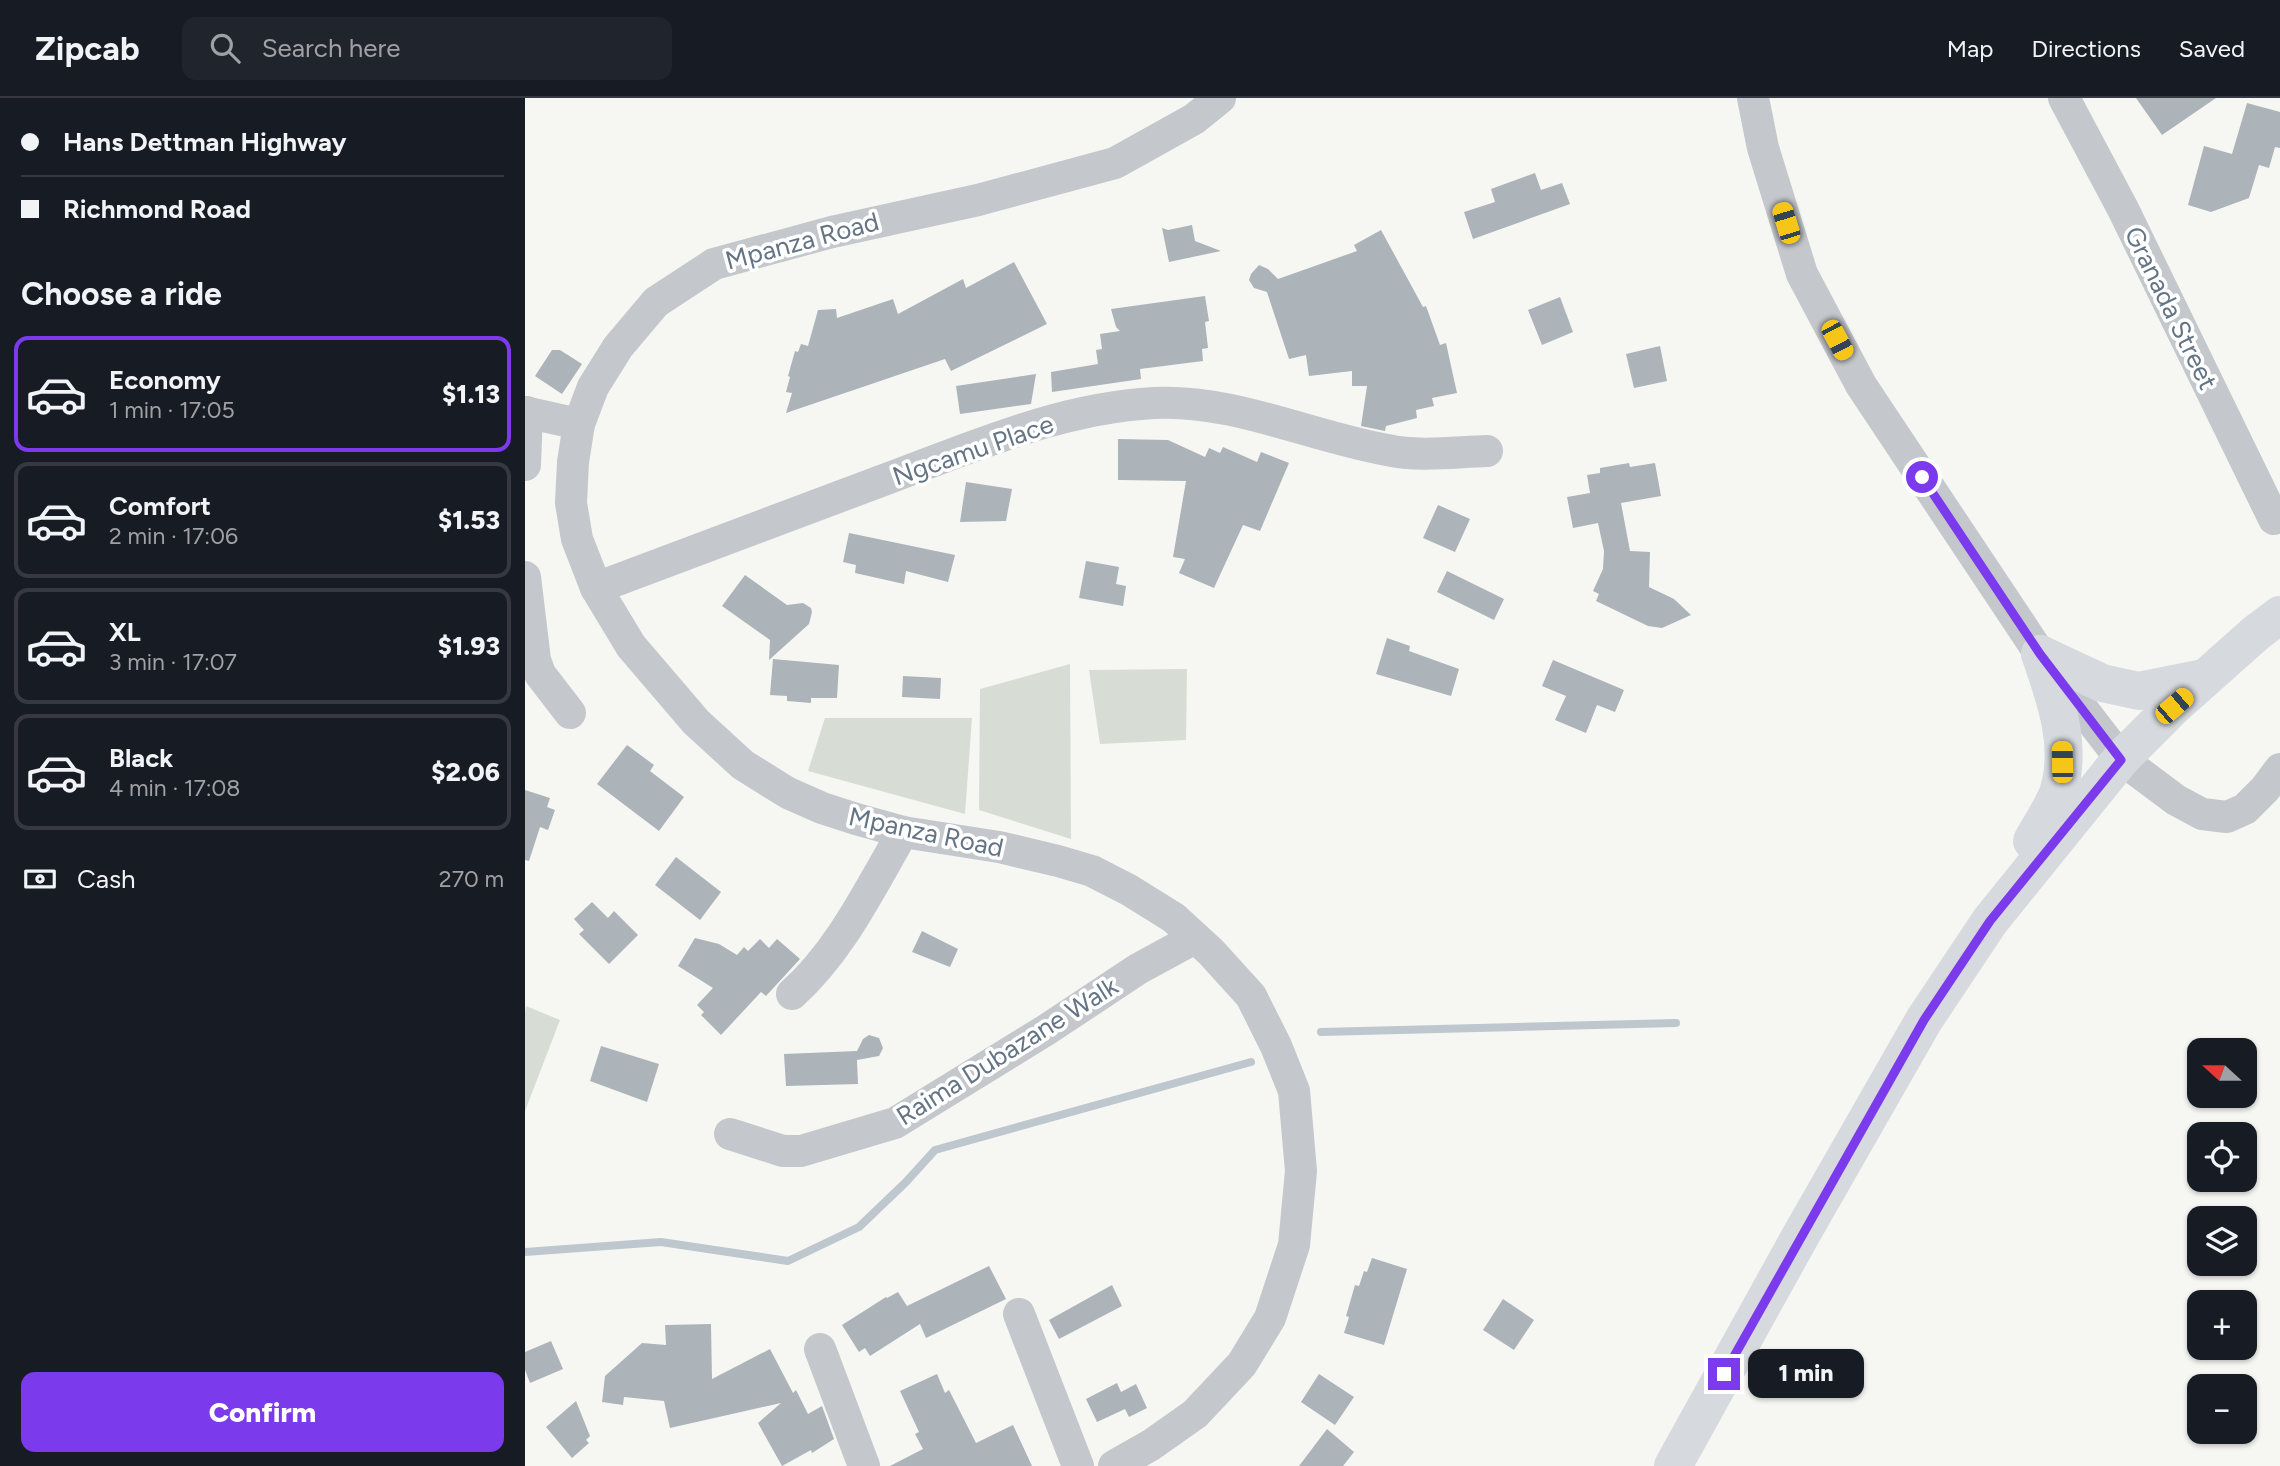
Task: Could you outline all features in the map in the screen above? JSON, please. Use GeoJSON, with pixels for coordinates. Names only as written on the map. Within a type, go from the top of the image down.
{"type":"FeatureCollection","features":[{"type":"Feature","properties":{"kind":"highway"},"geometry":{"type":"LineString","coordinates":[[1673,1466],[1924,1020],[1990,921],[2121,760],[2174,706],[2280,615]]}},
{"type":"Feature","properties":{"kind":"highway"},"geometry":{"type":"LineString","coordinates":[[2040,654],[2102,682],[2139,691],[2206,678]]}},
{"type":"Feature","properties":{"kind":"highway"},"geometry":{"type":"LineString","coordinates":[[1990,921],[2058,793],[2062,728],[2040,654]]}},
{"type":"Feature","properties":{"kind":"street","name":"Mpanza Road"},"geometry":{"type":"LineString","coordinates":[[1114,1466],[1151,1445],[1195,1414],[1242,1364],[1270,1318],[1294,1245],[1301,1171],[1294,1091],[1276,1046],[1251,996],[1174,918],[1129,890],[1092,872],[999,847],[903,832],[822,808],[788,793],[743,765],[696,722],[631,646],[596,588],[577,539],[571,503],[573,463],[579,424],[593,387],[618,347],[656,302],[714,264],[832,232],[978,200],[1115,163],[1194,119],[1220,98]]}},
{"type":"Feature","properties":{"kind":"street"},"geometry":{"type":"LineString","coordinates":[[1753,98],[1763,148],[1802,274],[1861,385],[2040,654],[2121,760],[2176,800],[2202,814],[2227,817],[2245,810],[2280,769]]}},
{"type":"Feature","properties":{"kind":"street","name":"Granada Street"},"geometry":{"type":"LineString","coordinates":[[2064,98],[2123,209],[2274,520]]}},
{"type":"Feature","properties":{"kind":"street","name":"Ngcamu Place"},"geometry":{"type":"LineString","coordinates":[[596,588],[1028,426],[1107,409],[1190,403],[1234,411],[1386,450],[1412,454],[1487,451]]}},
{"type":"Feature","properties":{"kind":"street"},"geometry":{"type":"LineString","coordinates":[[525,466],[526,412],[579,424]]}},
{"type":"Feature","properties":{"kind":"street"},"geometry":{"type":"LineString","coordinates":[[525,577],[535,660],[540,674],[570,713]]}},
{"type":"Feature","properties":{"kind":"street"},"geometry":{"type":"LineString","coordinates":[[792,994],[811,977],[837,943],[903,832]]}},
{"type":"Feature","properties":{"kind":"street","name":"Raima Dubazane Walk"},"geometry":{"type":"LineString","coordinates":[[730,1134],[783,1151],[801,1151],[895,1123],[1139,969],[1195,938]]}},
{"type":"Feature","properties":{"kind":"street"},"geometry":{"type":"LineString","coordinates":[[1019,1314],[1078,1466]]}},
{"type":"Feature","properties":{"kind":"street"},"geometry":{"type":"LineString","coordinates":[[820,1349],[864,1466]]}},
{"type":"Feature","properties":{"kind":"shaded area"},"geometry":{"type":"Polygon","coordinates":[[[1070,664],[1071,839],[979,810],[980,689],[1070,664]]]}},
{"type":"Feature","properties":{"kind":"shaded area"},"geometry":{"type":"Polygon","coordinates":[[[1187,669],[1186,740],[1100,744],[1089,670],[1187,669]]]}},
{"type":"Feature","properties":{"kind":"shaded area"},"geometry":{"type":"Polygon","coordinates":[[[825,718],[972,718],[965,814],[808,771],[825,718]]]}},
{"type":"Feature","properties":{"kind":"shaded area"},"geometry":{"type":"Polygon","coordinates":[[[526,1006],[560,1020],[525,1111],[525,1013],[526,1006]]]}},
{"type":"Feature","properties":{"kind":"building"},"geometry":{"type":"Polygon","coordinates":[[[2136,98],[2216,98],[2162,135],[2136,98]]]}},
{"type":"Feature","properties":{"kind":"building"},"geometry":{"type":"Polygon","coordinates":[[[2247,103],[2280,112],[2280,148],[2275,147],[2269,168],[2259,165],[2249,198],[2211,212],[2188,205],[2204,146],[2232,154],[2247,103]]]}},
{"type":"Feature","properties":{"kind":"building"},"geometry":{"type":"Polygon","coordinates":[[[1535,173],[1541,190],[1562,183],[1570,204],[1473,239],[1464,212],[1495,202],[1491,189],[1535,173]]]}},
{"type":"Feature","properties":{"kind":"building"},"geometry":{"type":"Polygon","coordinates":[[[1192,225],[1195,241],[1221,251],[1169,262],[1162,228],[1168,230],[1192,225]]]}},
{"type":"Feature","properties":{"kind":"building"},"geometry":{"type":"Polygon","coordinates":[[[1381,230],[1423,307],[1426,306],[1440,345],[1446,343],[1457,393],[1432,398],[1434,406],[1416,410],[1417,418],[1386,426],[1385,431],[1361,426],[1367,386],[1352,386],[1352,371],[1309,376],[1306,355],[1289,359],[1267,292],[1254,288],[1249,280],[1259,265],[1268,269],[1278,279],[1357,251],[1354,245],[1381,230]]]}},
{"type":"Feature","properties":{"kind":"building"},"geometry":{"type":"Polygon","coordinates":[[[1014,262],[1047,324],[951,371],[945,359],[786,413],[792,393],[786,392],[790,377],[788,376],[795,351],[798,352],[801,344],[808,346],[818,310],[836,309],[837,318],[893,299],[898,314],[963,279],[966,288],[1014,262]]]}},
{"type":"Feature","properties":{"kind":"building"},"geometry":{"type":"Polygon","coordinates":[[[1205,296],[1209,321],[1205,322],[1208,348],[1202,349],[1203,361],[1140,369],[1141,379],[1052,392],[1051,372],[1098,364],[1096,350],[1102,349],[1100,334],[1120,331],[1116,327],[1111,309],[1205,296]]]}},
{"type":"Feature","properties":{"kind":"building"},"geometry":{"type":"Polygon","coordinates":[[[1560,297],[1573,332],[1542,345],[1528,310],[1560,297]]]}},
{"type":"Feature","properties":{"kind":"building"},"geometry":{"type":"Polygon","coordinates":[[[1660,346],[1667,381],[1634,388],[1626,354],[1660,346]]]}},
{"type":"Feature","properties":{"kind":"building"},"geometry":{"type":"Polygon","coordinates":[[[552,350],[560,350],[582,364],[562,394],[535,376],[552,350]]]}},
{"type":"Feature","properties":{"kind":"building"},"geometry":{"type":"Polygon","coordinates":[[[1036,374],[1031,404],[960,414],[956,386],[1036,374]]]}},
{"type":"Feature","properties":{"kind":"building"},"geometry":{"type":"Polygon","coordinates":[[[1118,439],[1168,440],[1205,457],[1209,448],[1220,453],[1223,447],[1257,462],[1261,452],[1289,463],[1260,531],[1243,525],[1214,588],[1179,573],[1185,559],[1173,557],[1186,481],[1118,480],[1118,439]]]}},
{"type":"Feature","properties":{"kind":"building"},"geometry":{"type":"Polygon","coordinates":[[[1629,463],[1630,467],[1655,463],[1661,496],[1621,503],[1630,551],[1650,552],[1649,587],[1674,599],[1691,615],[1662,628],[1648,626],[1596,601],[1599,594],[1593,591],[1603,569],[1604,551],[1598,523],[1573,528],[1567,497],[1590,493],[1587,475],[1600,473],[1600,468],[1629,463]]]}},
{"type":"Feature","properties":{"kind":"building"},"geometry":{"type":"Polygon","coordinates":[[[966,482],[1012,489],[1006,521],[960,522],[966,482]]]}},
{"type":"Feature","properties":{"kind":"building"},"geometry":{"type":"Polygon","coordinates":[[[1438,505],[1470,519],[1455,552],[1423,538],[1438,505]]]}},
{"type":"Feature","properties":{"kind":"building"},"geometry":{"type":"Polygon","coordinates":[[[849,533],[955,555],[948,582],[906,571],[904,584],[855,573],[856,565],[843,562],[849,533]]]}},
{"type":"Feature","properties":{"kind":"building"},"geometry":{"type":"Polygon","coordinates":[[[1086,561],[1119,567],[1116,584],[1126,586],[1123,606],[1079,598],[1086,561]]]}},
{"type":"Feature","properties":{"kind":"building"},"geometry":{"type":"Polygon","coordinates":[[[1447,571],[1504,599],[1494,620],[1437,592],[1447,571]]]}},
{"type":"Feature","properties":{"kind":"building"},"geometry":{"type":"Polygon","coordinates":[[[745,575],[787,605],[803,603],[811,608],[809,624],[769,660],[770,640],[722,606],[745,575]]]}},
{"type":"Feature","properties":{"kind":"building"},"geometry":{"type":"Polygon","coordinates":[[[1387,638],[1410,646],[1409,651],[1459,669],[1451,696],[1376,674],[1387,638]]]}},
{"type":"Feature","properties":{"kind":"building"},"geometry":{"type":"Polygon","coordinates":[[[773,659],[839,665],[837,698],[811,698],[811,703],[787,701],[787,696],[770,695],[773,659]]]}},
{"type":"Feature","properties":{"kind":"building"},"geometry":{"type":"Polygon","coordinates":[[[1553,660],[1624,690],[1615,712],[1597,705],[1586,733],[1555,720],[1566,696],[1542,686],[1553,660]]]}},
{"type":"Feature","properties":{"kind":"building"},"geometry":{"type":"Polygon","coordinates":[[[903,676],[941,678],[940,699],[902,697],[903,676]]]}},
{"type":"Feature","properties":{"kind":"building"},"geometry":{"type":"Polygon","coordinates":[[[627,745],[654,765],[650,771],[684,797],[659,831],[597,784],[627,745]]]}},
{"type":"Feature","properties":{"kind":"building"},"geometry":{"type":"Polygon","coordinates":[[[525,790],[550,798],[547,807],[555,810],[548,830],[540,827],[529,861],[525,860],[525,790]]]}},
{"type":"Feature","properties":{"kind":"building"},"geometry":{"type":"Polygon","coordinates":[[[676,857],[721,892],[700,920],[655,885],[676,857]]]}},
{"type":"Feature","properties":{"kind":"building"},"geometry":{"type":"Polygon","coordinates":[[[592,902],[608,918],[614,911],[638,935],[609,964],[579,934],[584,930],[574,919],[592,902]]]}},
{"type":"Feature","properties":{"kind":"building"},"geometry":{"type":"Polygon","coordinates":[[[922,931],[958,949],[950,967],[912,952],[922,931]]]}},
{"type":"Feature","properties":{"kind":"building"},"geometry":{"type":"Polygon","coordinates":[[[695,938],[719,944],[737,955],[744,947],[748,951],[760,939],[769,948],[777,939],[800,959],[766,996],[761,992],[721,1035],[701,1015],[704,1012],[697,1005],[713,988],[678,966],[695,938]]]}},
{"type":"Feature","properties":{"kind":"building"},"geometry":{"type":"Polygon","coordinates":[[[869,1035],[879,1038],[883,1048],[879,1056],[857,1060],[858,1084],[786,1086],[784,1054],[857,1051],[863,1039],[869,1035]]]}},
{"type":"Feature","properties":{"kind":"building"},"geometry":{"type":"Polygon","coordinates":[[[601,1046],[659,1064],[647,1102],[590,1081],[601,1046]]]}},
{"type":"Feature","properties":{"kind":"building"},"geometry":{"type":"Polygon","coordinates":[[[1372,1258],[1407,1269],[1384,1345],[1344,1333],[1355,1285],[1359,1286],[1372,1258]]]}},
{"type":"Feature","properties":{"kind":"building"},"geometry":{"type":"Polygon","coordinates":[[[989,1266],[1006,1299],[926,1338],[920,1324],[870,1356],[865,1348],[859,1352],[842,1325],[898,1292],[907,1306],[989,1266]]]}},
{"type":"Feature","properties":{"kind":"building"},"geometry":{"type":"Polygon","coordinates":[[[1112,1285],[1122,1306],[1059,1339],[1049,1320],[1112,1285]]]}},
{"type":"Feature","properties":{"kind":"building"},"geometry":{"type":"Polygon","coordinates":[[[1503,1299],[1534,1320],[1514,1350],[1483,1330],[1503,1299]]]}},
{"type":"Feature","properties":{"kind":"building"},"geometry":{"type":"Polygon","coordinates":[[[711,1324],[712,1379],[770,1349],[793,1393],[796,1390],[808,1414],[822,1406],[834,1439],[812,1453],[811,1450],[782,1466],[758,1423],[781,1403],[670,1428],[664,1401],[624,1397],[623,1405],[602,1402],[605,1376],[642,1343],[666,1345],[665,1325],[711,1324]]]}},
{"type":"Feature","properties":{"kind":"building"},"geometry":{"type":"Polygon","coordinates":[[[551,1341],[563,1369],[530,1383],[525,1370],[525,1352],[551,1341]]]}},
{"type":"Feature","properties":{"kind":"building"},"geometry":{"type":"Polygon","coordinates":[[[937,1374],[945,1393],[949,1390],[976,1443],[1013,1425],[1032,1466],[890,1466],[923,1449],[915,1434],[919,1432],[900,1391],[937,1374]]]}},
{"type":"Feature","properties":{"kind":"building"},"geometry":{"type":"Polygon","coordinates":[[[1319,1374],[1354,1397],[1335,1425],[1301,1402],[1319,1374]]]}},
{"type":"Feature","properties":{"kind":"building"},"geometry":{"type":"Polygon","coordinates":[[[1117,1383],[1121,1392],[1136,1384],[1147,1408],[1129,1417],[1125,1409],[1097,1422],[1086,1399],[1117,1383]]]}},
{"type":"Feature","properties":{"kind":"building"},"geometry":{"type":"Polygon","coordinates":[[[576,1401],[590,1436],[586,1440],[589,1443],[572,1458],[546,1427],[576,1401]]]}},
{"type":"Feature","properties":{"kind":"building"},"geometry":{"type":"Polygon","coordinates":[[[1327,1429],[1354,1452],[1343,1466],[1299,1466],[1327,1429]]]}},
{"type":"Feature","properties":{"kind":"waterway"},"geometry":{"type":"LineString","coordinates":[[1321,1032],[1676,1023]]}},
{"type":"Feature","properties":{"kind":"waterway"},"geometry":{"type":"LineString","coordinates":[[525,1252],[661,1242],[788,1261],[859,1227],[935,1150],[1251,1062]]}},
{"type":"Feature","properties":{"kind":"route"},"geometry":{"type":"LineString","coordinates":[[1724,1374],[1924,1020],[1990,921],[2121,760],[2040,654],[1922,477]]}}]}
